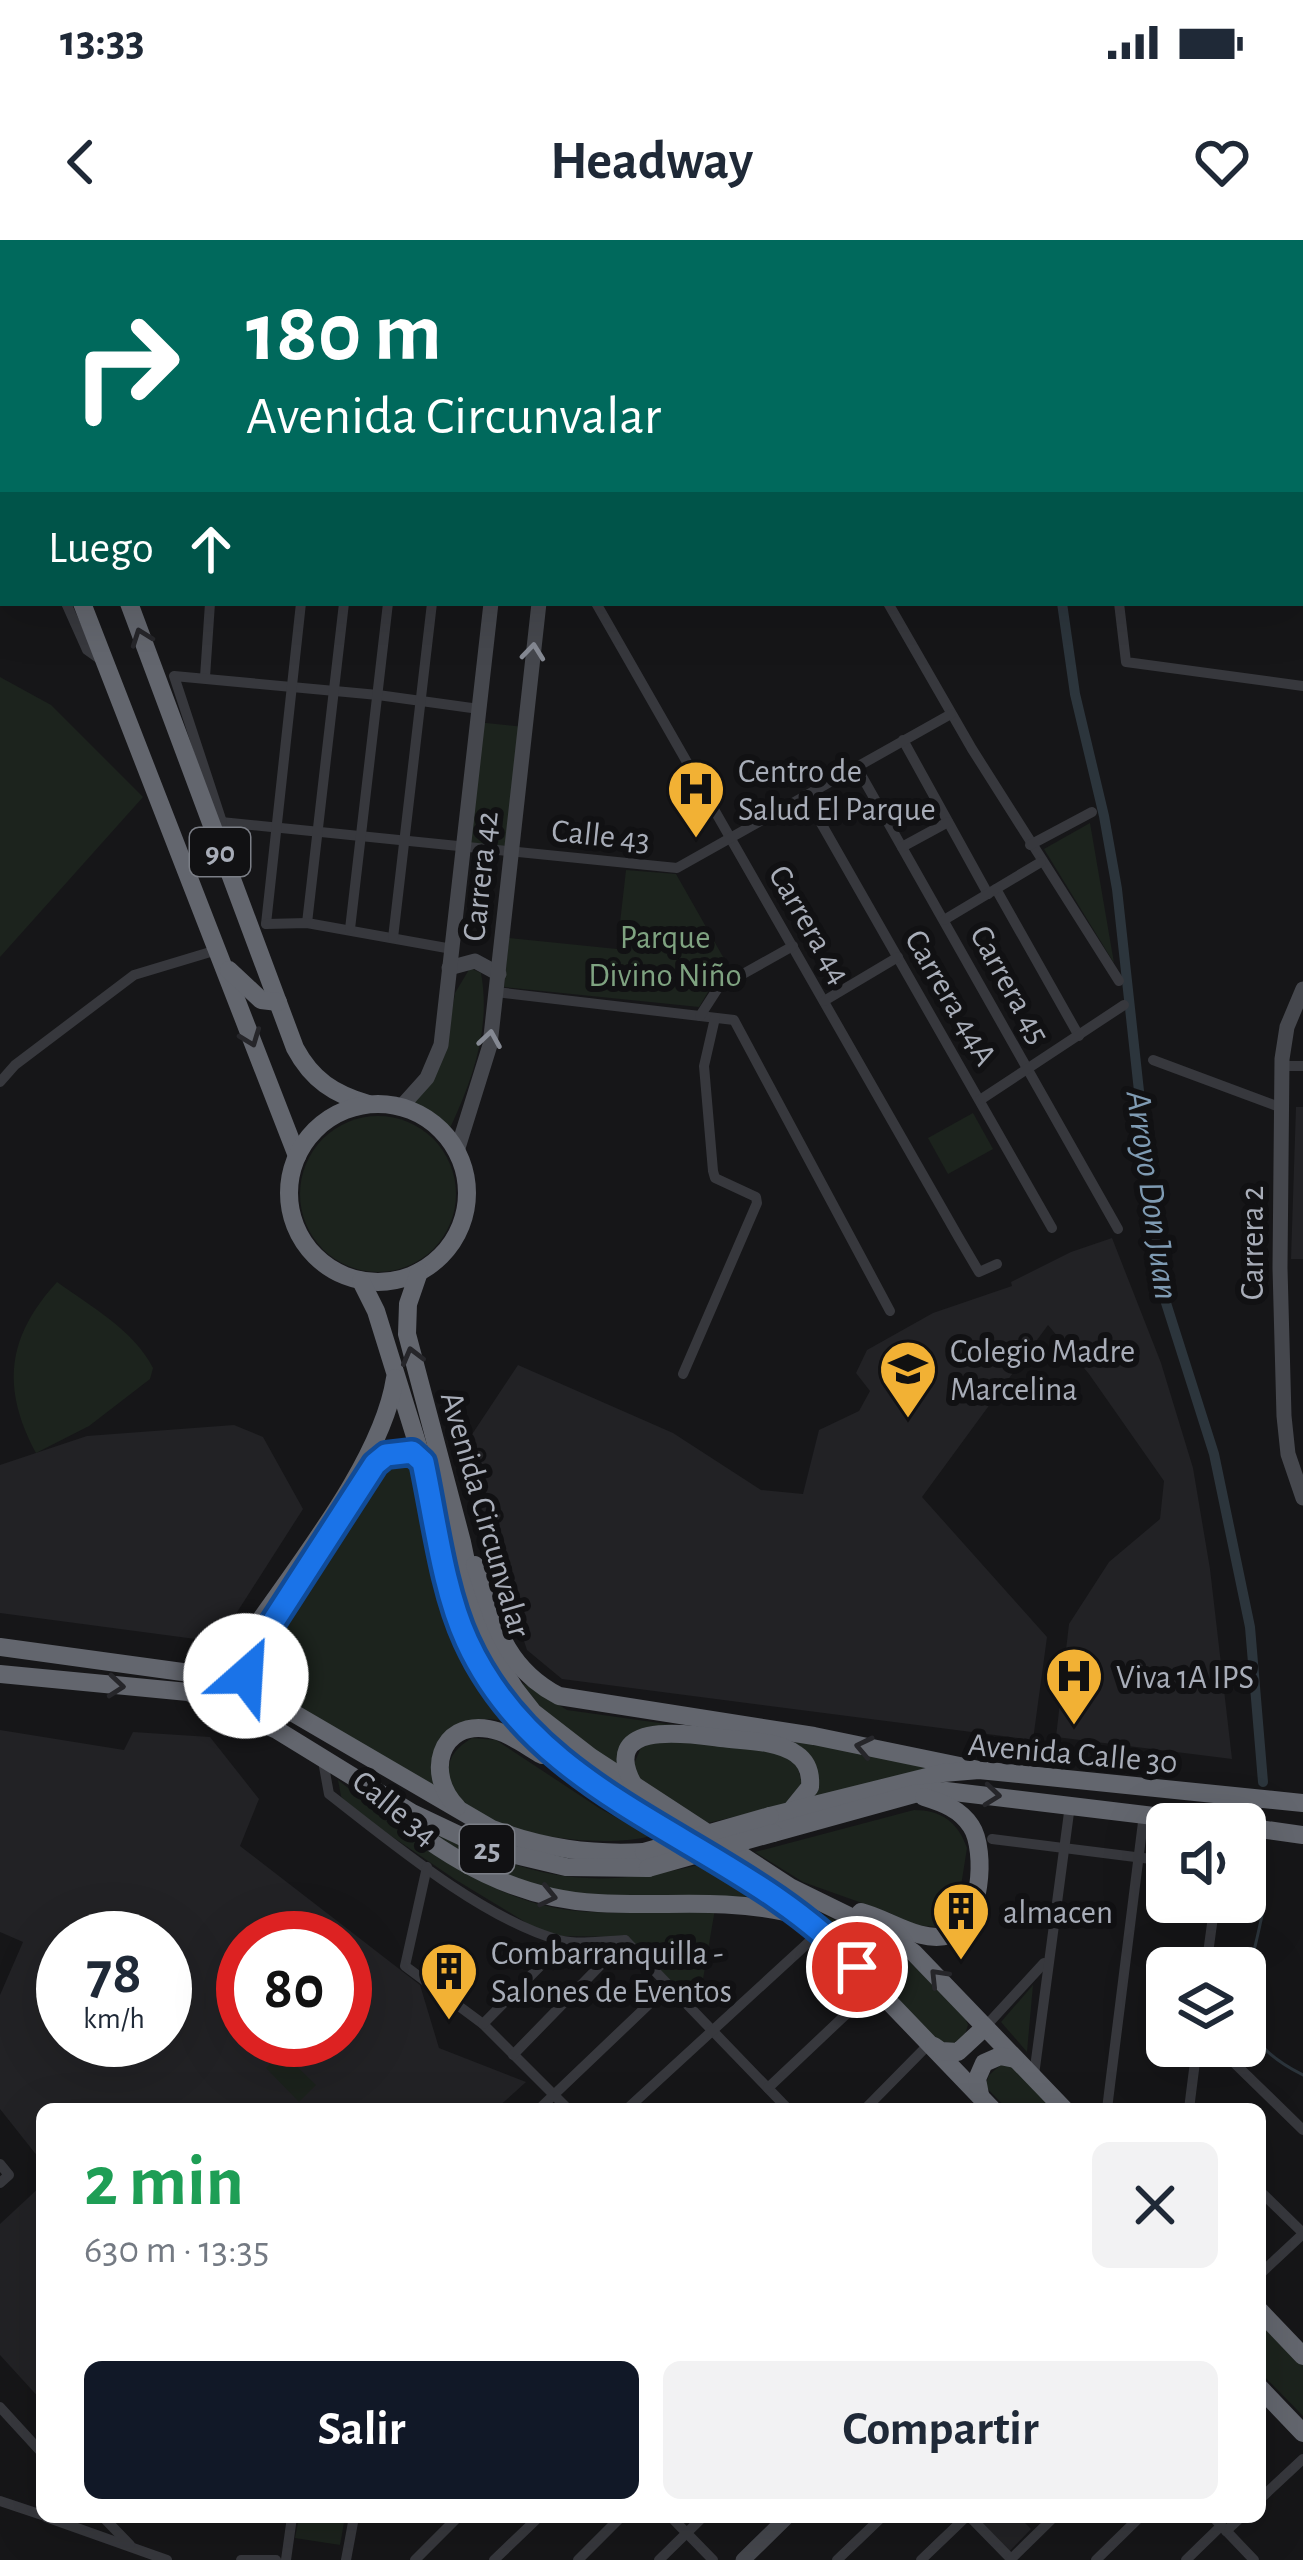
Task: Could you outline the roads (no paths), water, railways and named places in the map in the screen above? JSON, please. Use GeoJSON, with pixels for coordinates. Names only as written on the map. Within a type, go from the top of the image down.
{"type":"FeatureCollection","features":[{"type":"Feature","properties":{"kind":"highway","name":"90"},"geometry":{"type":"LineString","coordinates":[[83,606],[297,1156],[289,1196],[298,1234],[324,1265],[361,1281]]}},
{"type":"Feature","properties":{"kind":"highway","name":"90"},"geometry":{"type":"LineString","coordinates":[[130,606],[260,930],[278,1002],[304,1066],[330,1090],[368,1104],[401,1106]]}},
{"type":"Feature","properties":{"kind":"highway"},"geometry":{"type":"LineString","coordinates":[[220,959],[260,1000],[278,1002]]}},
{"type":"Feature","properties":{"kind":"highway"},"geometry":{"type":"LineString","coordinates":[[297,1156],[319,1126],[350,1108],[368,1104]]}},
{"type":"Feature","properties":{"kind":"highway"},"geometry":{"type":"LineString","coordinates":[[361,1281],[391,1282],[419,1273],[446,1250],[463,1220],[467,1184],[457,1151],[434,1123],[401,1106]]}},
{"type":"Feature","properties":{"kind":"highway","name":"Avenida Circunvalar"},"geometry":{"type":"LineString","coordinates":[[419,1273],[408,1304],[407,1334],[478,1618],[515,1689],[564,1738],[790,1887],[816,1899]]}},
{"type":"Feature","properties":{"kind":"highway","name":"Avenida Circunvalar"},"geometry":{"type":"LineString","coordinates":[[361,1281],[376,1311],[423,1462],[459,1622],[485,1676],[524,1729],[591,1783],[821,1931],[981,2103]]}},
{"type":"Feature","properties":{"kind":"highway"},"geometry":{"type":"LineString","coordinates":[[197,1674],[221,1666],[241,1648],[361,1469],[391,1406],[396,1373]]}},
{"type":"Feature","properties":{"kind":"highway"},"geometry":{"type":"LineString","coordinates":[[266,1697],[251,1685],[246,1666],[375,1464],[400,1450],[412,1452],[423,1462]]}},
{"type":"Feature","properties":{"kind":"highway"},"geometry":{"type":"LineString","coordinates":[[462,1542],[514,1663],[559,1696],[814,1736],[979,1770]]}},
{"type":"Feature","properties":{"kind":"highway","name":"25"},"geometry":{"type":"LineString","coordinates":[[0,1647],[197,1674],[266,1697],[464,1815],[506,1834],[551,1848],[646,1860]]}},
{"type":"Feature","properties":{"kind":"highway","name":"25"},"geometry":{"type":"LineString","coordinates":[[0,1674],[188,1692],[241,1712],[322,1755],[412,1814],[486,1848],[566,1867],[646,1860],[778,1820]]}},
{"type":"Feature","properties":{"kind":"highway"},"geometry":{"type":"LineString","coordinates":[[464,1815],[443,1791],[438,1770],[445,1748],[470,1730],[504,1733],[591,1783]]}},
{"type":"Feature","properties":{"kind":"highway"},"geometry":{"type":"LineString","coordinates":[[632,1784],[626,1772],[628,1754],[650,1733],[769,1744],[796,1754],[808,1770],[808,1790],[778,1820]]}},
{"type":"Feature","properties":{"kind":"highway","name":"Avenida Calle 30"},"geometry":{"type":"LineString","coordinates":[[778,1820],[943,1773],[979,1770],[1303,1803]]}},
{"type":"Feature","properties":{"kind":"highway"},"geometry":{"type":"LineString","coordinates":[[344,1771],[442,1850],[512,1887],[574,1901],[716,1902],[798,1915]]}},
{"type":"Feature","properties":{"kind":"highway"},"geometry":{"type":"LineString","coordinates":[[816,1899],[878,1916],[923,1936],[948,1936],[961,1929],[975,1897],[980,1860],[977,1837],[959,1813],[914,1794]]}},
{"type":"Feature","properties":{"kind":"highway","name":"Avenida Calle 30"},"geometry":{"type":"LineString","coordinates":[[778,1820],[914,1794],[982,1794],[1144,1814]]}},
{"type":"Feature","properties":{"kind":"highway"},"geometry":{"type":"LineString","coordinates":[[1266,1830],[1303,1834]]}},
{"type":"Feature","properties":{"kind":"highway"},"geometry":{"type":"LineString","coordinates":[[816,1899],[914,1953],[1058,2103]]}},
{"type":"Feature","properties":{"kind":"highway"},"geometry":{"type":"LineString","coordinates":[[930,2043],[941,2051],[958,2052],[986,2027]]}},
{"type":"Feature","properties":{"kind":"highway"},"geometry":{"type":"LineString","coordinates":[[982,2103],[977,2079],[984,2063],[1000,2056],[1019,2062]]}},
{"type":"Feature","properties":{"kind":"highway"},"geometry":{"type":"LineString","coordinates":[[1266,2317],[1301,2351]]}},
{"type":"Feature","properties":{"kind":"highway"},"geometry":{"type":"LineString","coordinates":[[1266,2395],[1303,2433]]}},
{"type":"Feature","properties":{"kind":"street"},"geometry":{"type":"LineString","coordinates":[[67,606],[86,650],[105,662]]}},
{"type":"Feature","properties":{"kind":"street"},"geometry":{"type":"LineString","coordinates":[[205,676],[210,606]]}},
{"type":"Feature","properties":{"kind":"street"},"geometry":{"type":"LineString","coordinates":[[301,606],[260,930],[307,923],[452,949]]}},
{"type":"Feature","properties":{"kind":"street"},"geometry":{"type":"LineString","coordinates":[[307,923],[344,606]]}},
{"type":"Feature","properties":{"kind":"street"},"geometry":{"type":"LineString","coordinates":[[350,929],[388,606]]}},
{"type":"Feature","properties":{"kind":"street"},"geometry":{"type":"LineString","coordinates":[[393,938],[432,606]]}},
{"type":"Feature","properties":{"kind":"street","name":"Carrera 42"},"geometry":{"type":"LineString","coordinates":[[401,1106],[434,1066],[441,1045],[491,606]]}},
{"type":"Feature","properties":{"kind":"street","name":"Carrera 42"},"geometry":{"type":"LineString","coordinates":[[457,1151],[463,1121],[483,1074],[498,983],[539,606]]}},
{"type":"Feature","properties":{"kind":"street","name":"Carrera 44"},"geometry":{"type":"LineString","coordinates":[[598,606],[979,1272],[997,1264]]}},
{"type":"Feature","properties":{"kind":"street"},"geometry":{"type":"LineString","coordinates":[[890,606],[950,714],[1119,981]]}},
{"type":"Feature","properties":{"kind":"street"},"geometry":{"type":"LineString","coordinates":[[1118,606],[1126,662],[1303,686]]}},
{"type":"Feature","properties":{"kind":"street"},"geometry":{"type":"LineString","coordinates":[[215,821],[174,676],[478,709]]}},
{"type":"Feature","properties":{"kind":"street","name":"Calle 43"},"geometry":{"type":"LineString","coordinates":[[215,821],[677,868],[950,714]]}},
{"type":"Feature","properties":{"kind":"street"},"geometry":{"type":"LineString","coordinates":[[903,740],[1079,1036]]}},
{"type":"Feature","properties":{"kind":"street","name":"Carrera 45"},"geometry":{"type":"LineString","coordinates":[[856,766],[1118,1229]]}},
{"type":"Feature","properties":{"kind":"street","name":"Carrera 44A"},"geometry":{"type":"LineString","coordinates":[[805,794],[1052,1228]]}},
{"type":"Feature","properties":{"kind":"street"},"geometry":{"type":"LineString","coordinates":[[1030,844],[1092,812]]}},
{"type":"Feature","properties":{"kind":"street"},"geometry":{"type":"LineString","coordinates":[[902,847],[948,822]]}},
{"type":"Feature","properties":{"kind":"street"},"geometry":{"type":"LineString","coordinates":[[944,920],[1041,862]]}},
{"type":"Feature","properties":{"kind":"street"},"geometry":{"type":"LineString","coordinates":[[700,1016],[718,988],[793,946]]}},
{"type":"Feature","properties":{"kind":"street"},"geometry":{"type":"LineString","coordinates":[[824,1001],[898,957]]}},
{"type":"Feature","properties":{"kind":"street"},"geometry":{"type":"LineString","coordinates":[[0,1082],[33,1050],[134,975],[220,959]]}},
{"type":"Feature","properties":{"kind":"street"},"geometry":{"type":"LineString","coordinates":[[449,968],[475,961],[498,983],[734,1020],[890,1311]]}},
{"type":"Feature","properties":{"kind":"street","name":"Carrera 2"},"geometry":{"type":"LineString","coordinates":[[1302,994],[1287,1027],[1282,1108],[1284,1417],[1288,1454],[1303,1498]]}},
{"type":"Feature","properties":{"kind":"street"},"geometry":{"type":"LineString","coordinates":[[980,1100],[1124,1005]]}},
{"type":"Feature","properties":{"kind":"street"},"geometry":{"type":"LineString","coordinates":[[683,1374],[757,1203],[756,1197],[715,1178],[713,1171],[704,1066],[715,1018]]}},
{"type":"Feature","properties":{"kind":"street"},"geometry":{"type":"LineString","coordinates":[[1153,1060],[1282,1108]]}},
{"type":"Feature","properties":{"kind":"street"},"geometry":{"type":"LineString","coordinates":[[1282,1066],[1303,1066]]}},
{"type":"Feature","properties":{"kind":"street","name":"Calle 34"},"geometry":{"type":"LineString","coordinates":[[322,1755],[329,1794],[490,1909],[564,1942],[625,1940]]}},
{"type":"Feature","properties":{"kind":"street"},"geometry":{"type":"LineString","coordinates":[[1034,2078],[1070,1805]]}},
{"type":"Feature","properties":{"kind":"street"},"geometry":{"type":"LineString","coordinates":[[1108,2103],[1144,1814]]}},
{"type":"Feature","properties":{"kind":"street"},"geometry":{"type":"LineString","coordinates":[[992,1839],[1146,1858]]}},
{"type":"Feature","properties":{"kind":"street"},"geometry":{"type":"LineString","coordinates":[[428,1867],[405,1966],[482,2024],[562,2103]]}},
{"type":"Feature","properties":{"kind":"street"},"geometry":{"type":"LineString","coordinates":[[634,2103],[821,1931]]}},
{"type":"Feature","properties":{"kind":"street"},"geometry":{"type":"LineString","coordinates":[[513,2055],[625,1940],[782,2103]]}},
{"type":"Feature","properties":{"kind":"street"},"geometry":{"type":"LineString","coordinates":[[482,2024],[564,1942]]}},
{"type":"Feature","properties":{"kind":"street"},"geometry":{"type":"LineString","coordinates":[[986,2027],[1046,1961]]}},
{"type":"Feature","properties":{"kind":"street"},"geometry":{"type":"LineString","coordinates":[[545,2103],[668,1986]]}},
{"type":"Feature","properties":{"kind":"street"},"geometry":{"type":"LineString","coordinates":[[768,2089],[875,1987]]}},
{"type":"Feature","properties":{"kind":"street"},"geometry":{"type":"LineString","coordinates":[[871,2103],[930,2043]]}},
{"type":"Feature","properties":{"kind":"street"},"geometry":{"type":"LineString","coordinates":[[1190,2103],[1194,2067]]}},
{"type":"Feature","properties":{"kind":"street"},"geometry":{"type":"LineString","coordinates":[[1238,2067],[1303,2130]]}},
{"type":"Feature","properties":{"kind":"street"},"geometry":{"type":"LineString","coordinates":[[0,2164],[5,2179]]}},
{"type":"Feature","properties":{"kind":"street"},"geometry":{"type":"LineString","coordinates":[[1266,2197],[1303,2233],[1266,2269]]}},
{"type":"Feature","properties":{"kind":"street"},"geometry":{"type":"LineString","coordinates":[[0,2407],[36,2446]]}},
{"type":"Feature","properties":{"kind":"street"},"geometry":{"type":"LineString","coordinates":[[1266,2493],[1303,2459]]}},
{"type":"Feature","properties":{"kind":"street"},"geometry":{"type":"LineString","coordinates":[[0,2500],[36,2513]]}},
{"type":"Feature","properties":{"kind":"street"},"geometry":{"type":"LineString","coordinates":[[64,2523],[166,2560]]}},
{"type":"Feature","properties":{"kind":"street"},"geometry":{"type":"LineString","coordinates":[[95,2534],[105,2523]]}},
{"type":"Feature","properties":{"kind":"street"},"geometry":{"type":"LineString","coordinates":[[112,2523],[132,2547]]}},
{"type":"Feature","properties":{"kind":"street"},"geometry":{"type":"LineString","coordinates":[[286,2560],[291,2523]]}},
{"type":"Feature","properties":{"kind":"street"},"geometry":{"type":"LineString","coordinates":[[346,2560],[353,2523]]}},
{"type":"Feature","properties":{"kind":"street"},"geometry":{"type":"LineString","coordinates":[[415,2560],[452,2523]]}},
{"type":"Feature","properties":{"kind":"street"},"geometry":{"type":"LineString","coordinates":[[494,2560],[533,2523]]}},
{"type":"Feature","properties":{"kind":"street"},"geometry":{"type":"LineString","coordinates":[[578,2560],[616,2523]]}},
{"type":"Feature","properties":{"kind":"street"},"geometry":{"type":"LineString","coordinates":[[677,2523],[713,2560]]}},
{"type":"Feature","properties":{"kind":"street"},"geometry":{"type":"LineString","coordinates":[[659,2560],[697,2523]]}},
{"type":"Feature","properties":{"kind":"street"},"geometry":{"type":"LineString","coordinates":[[743,2560],[781,2523]]}},
{"type":"Feature","properties":{"kind":"street"},"geometry":{"type":"LineString","coordinates":[[837,2560],[876,2523]]}},
{"type":"Feature","properties":{"kind":"street"},"geometry":{"type":"LineString","coordinates":[[921,2560],[961,2523]]}},
{"type":"Feature","properties":{"kind":"street"},"geometry":{"type":"LineString","coordinates":[[974,2523],[1011,2560],[1048,2523]]}},
{"type":"Feature","properties":{"kind":"street"},"geometry":{"type":"LineString","coordinates":[[1096,2560],[1134,2523]]}},
{"type":"Feature","properties":{"kind":"street"},"geometry":{"type":"LineString","coordinates":[[1186,2560],[1220,2525],[1254,2560]]}},
{"type":"Feature","properties":{"kind":"street"},"geometry":{"type":"LineString","coordinates":[[241,2560],[276,2560]]}},
{"type":"Feature","properties":{"kind":"waterway","name":"Arroyo Don Juan"},"geometry":{"type":"LineString","coordinates":[[1062,606],[1075,694],[1117,889],[1160,1284],[1214,1454],[1250,1627],[1263,1782]]}},
{"type":"Feature","properties":{"kind":"waterway","name":"Arroyo Don Juan"},"geometry":{"type":"LineString","coordinates":[[1260,1923],[1247,1987],[1249,2025],[1259,2043],[1303,2075]]}},
{"type":"Feature","properties":{"kind":"place","name":"Centro de Salud El Parque"},"geometry":{"type":"Point","coordinates":[696,840]}},
{"type":"Feature","properties":{"kind":"place","name":"Colegio Madre Marcelina"},"geometry":{"type":"Point","coordinates":[908,1420]}},
{"type":"Feature","properties":{"kind":"place","name":"Viva 1A IPS"},"geometry":{"type":"Point","coordinates":[1074,1727]}},
{"type":"Feature","properties":{"kind":"place","name":"almacen"},"geometry":{"type":"Point","coordinates":[961,1962]}},
{"type":"Feature","properties":{"kind":"place","name":"Combarranquilla - Salones de Eventos"},"geometry":{"type":"Point","coordinates":[449,2022]}},
{"type":"Feature","properties":{"kind":"park label","name":"Parque Divino Niño"},"geometry":{"type":"Point","coordinates":[665,955]}}]}
